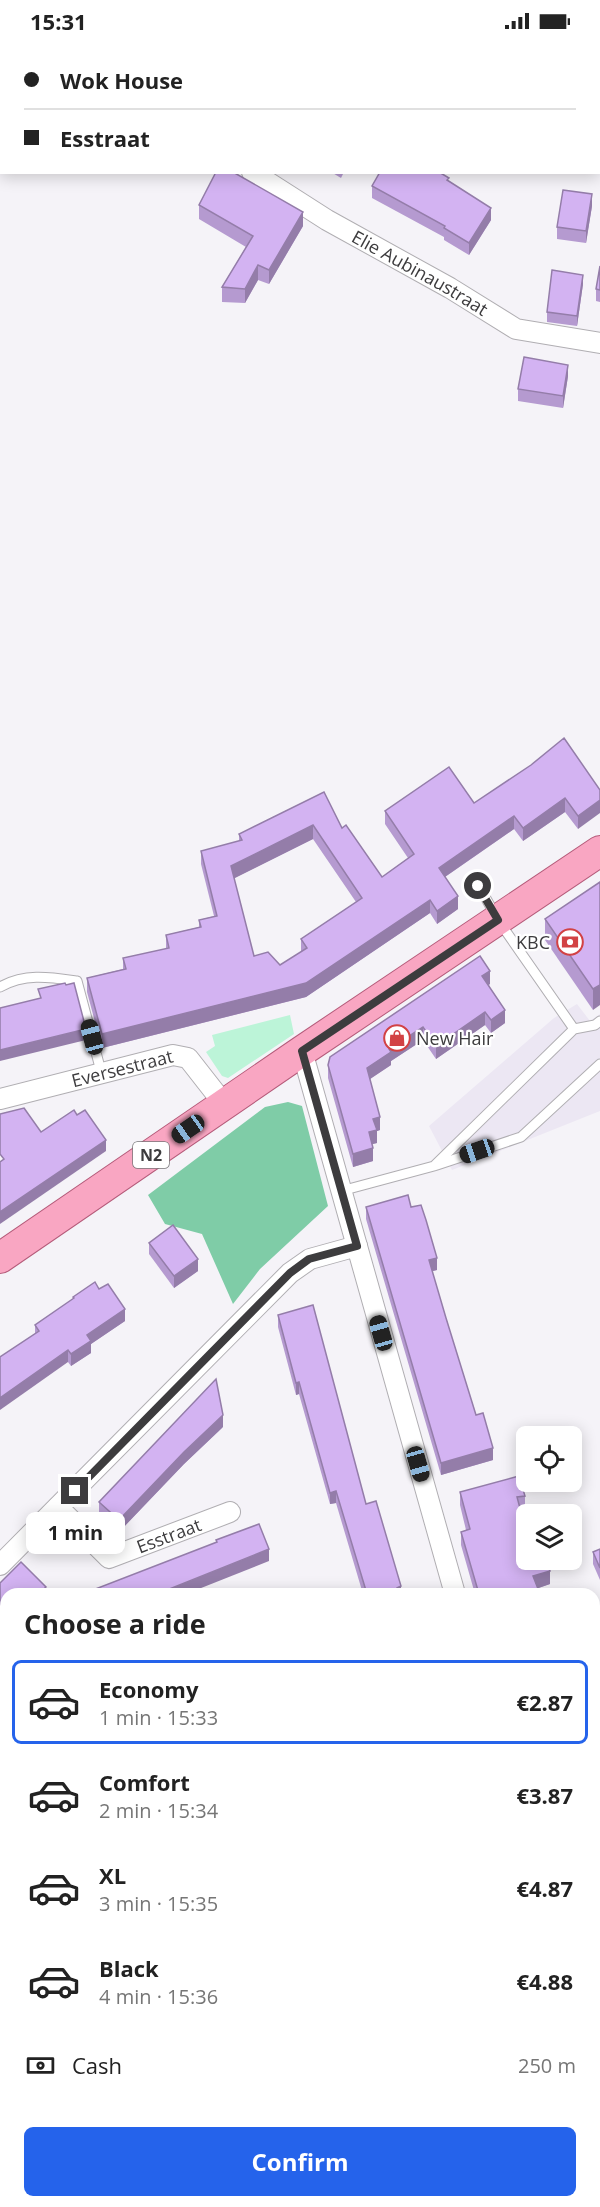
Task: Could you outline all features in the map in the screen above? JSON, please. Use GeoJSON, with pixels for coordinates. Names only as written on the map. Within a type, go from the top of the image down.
{"type":"FeatureCollection","features":[{"type":"Feature","properties":{"kind":"main road","name":"N2"},"geometry":{"type":"LineString","coordinates":[[0,1258],[600,851]]}},
{"type":"Feature","properties":{"kind":"street","name":"Elie Aubinaustraat"},"geometry":{"type":"LineString","coordinates":[[255,174],[327,220],[450,288],[516,328],[600,343]]}},
{"type":"Feature","properties":{"kind":"street"},"geometry":{"type":"LineString","coordinates":[[302,1051],[453,1588]]}},
{"type":"Feature","properties":{"kind":"street","name":"Eversestraat"},"geometry":{"type":"LineString","coordinates":[[1,1095],[102,1075],[174,1055],[188,1058],[224,1104]]}},
{"type":"Feature","properties":{"kind":"street"},"geometry":{"type":"LineString","coordinates":[[0,1564],[290,1273],[309,1259],[357,1246]]}},
{"type":"Feature","properties":{"kind":"street","name":"Esstraat"},"geometry":{"type":"LineString","coordinates":[[58,1508],[109,1558],[230,1512]]}},
{"type":"Feature","properties":{"kind":"lane"},"geometry":{"type":"LineString","coordinates":[[478,886],[498,920],[574,1029]]}},
{"type":"Feature","properties":{"kind":"lane"},"geometry":{"type":"LineString","coordinates":[[0,987],[13,980],[40,976],[77,981],[102,1075]]}},
{"type":"Feature","properties":{"kind":"lane"},"geometry":{"type":"LineString","coordinates":[[435,1166],[574,1029],[598,1026]]}},
{"type":"Feature","properties":{"kind":"lane"},"geometry":{"type":"LineString","coordinates":[[342,1191],[435,1166],[520,1137],[600,1064]]}},
{"type":"Feature","properties":{"kind":"shaded area"},"geometry":{"type":"Polygon","coordinates":[[[577,1004],[590,1021],[600,1014],[600,1111],[452,1170],[429,1126],[554,1018],[577,1004]]]}},
{"type":"Feature","properties":{"kind":"green space"},"geometry":{"type":"Polygon","coordinates":[[[290,1015],[294,1034],[228,1078],[222,1076],[206,1052],[215,1046],[212,1035],[290,1015]]]}},
{"type":"Feature","properties":{"kind":"green space"},"geometry":{"type":"Polygon","coordinates":[[[288,1102],[302,1106],[328,1206],[260,1269],[233,1304],[202,1234],[165,1224],[148,1195],[265,1107],[288,1102]]]}},
{"type":"Feature","properties":{"kind":"building"},"geometry":{"type":"Polygon","coordinates":[[[215,174],[236,174],[303,212],[269,270],[258,265],[245,289],[222,287],[253,236],[199,205],[215,174]]]}},
{"type":"Feature","properties":{"kind":"building"},"geometry":{"type":"Polygon","coordinates":[[[379,174],[442,174],[449,178],[447,180],[491,208],[469,243],[444,228],[445,226],[372,186],[379,174]]]}},
{"type":"Feature","properties":{"kind":"building"},"geometry":{"type":"Polygon","coordinates":[[[563,190],[592,194],[586,231],[557,227],[563,190]]]}},
{"type":"Feature","properties":{"kind":"building"},"geometry":{"type":"Polygon","coordinates":[[[600,266],[600,290],[596,289],[600,266]]]}},
{"type":"Feature","properties":{"kind":"building"},"geometry":{"type":"Polygon","coordinates":[[[552,270],[583,275],[577,316],[547,312],[552,270]]]}},
{"type":"Feature","properties":{"kind":"building"},"geometry":{"type":"Polygon","coordinates":[[[524,357],[568,365],[563,396],[518,389],[524,357]]]}},
{"type":"Feature","properties":{"kind":"building"},"geometry":{"type":"Polygon","coordinates":[[[564,738],[600,790],[600,800],[578,816],[565,798],[523,828],[514,816],[439,868],[458,896],[437,911],[430,900],[306,983],[102,1034],[87,978],[126,969],[123,958],[169,948],[166,935],[201,927],[199,920],[217,916],[201,851],[242,840],[239,834],[324,792],[342,828],[346,825],[382,877],[414,854],[385,811],[449,767],[474,803],[531,765],[564,738]],[[313,825],[231,866],[254,956],[268,952],[280,965],[307,948],[301,939],[362,898],[313,825]]]}},
{"type":"Feature","properties":{"kind":"building"},"geometry":{"type":"Polygon","coordinates":[[[600,882],[600,985],[593,989],[545,919],[600,882]]]}},
{"type":"Feature","properties":{"kind":"building"},"geometry":{"type":"Polygon","coordinates":[[[480,956],[490,971],[482,976],[505,1010],[491,1020],[485,1012],[436,1046],[423,1027],[389,1049],[391,1052],[367,1068],[380,1117],[373,1119],[377,1130],[369,1132],[373,1148],[353,1154],[328,1065],[330,1057],[480,956]]]}},
{"type":"Feature","properties":{"kind":"building"},"geometry":{"type":"Polygon","coordinates":[[[65,983],[66,985],[74,983],[86,1029],[0,1050],[0,1008],[41,998],[38,989],[65,983]]]}},
{"type":"Feature","properties":{"kind":"building"},"geometry":{"type":"Polygon","coordinates":[[[24,1108],[41,1132],[74,1110],[77,1115],[85,1110],[106,1140],[0,1212],[0,1162],[4,1159],[0,1154],[0,1114],[24,1108]]]}},
{"type":"Feature","properties":{"kind":"building"},"geometry":{"type":"Polygon","coordinates":[[[408,1195],[411,1207],[421,1205],[437,1258],[429,1260],[446,1318],[476,1415],[483,1413],[493,1448],[441,1463],[366,1207],[408,1195]]]}},
{"type":"Feature","properties":{"kind":"building"},"geometry":{"type":"Polygon","coordinates":[[[173,1225],[198,1259],[174,1276],[149,1243],[173,1225]]]}},
{"type":"Feature","properties":{"kind":"building"},"geometry":{"type":"Polygon","coordinates":[[[95,1282],[99,1289],[108,1284],[125,1309],[87,1335],[91,1341],[71,1354],[68,1350],[0,1398],[0,1357],[39,1331],[35,1325],[95,1282]]]}},
{"type":"Feature","properties":{"kind":"building"},"geometry":{"type":"Polygon","coordinates":[[[313,1305],[366,1504],[376,1501],[401,1586],[397,1588],[365,1588],[336,1491],[330,1493],[278,1315],[313,1305]]]}},
{"type":"Feature","properties":{"kind":"building"},"geometry":{"type":"Polygon","coordinates":[[[216,1379],[223,1415],[119,1520],[99,1502],[216,1379]]]}},
{"type":"Feature","properties":{"kind":"building"},"geometry":{"type":"Polygon","coordinates":[[[516,1477],[516,1492],[524,1492],[525,1496],[517,1497],[519,1504],[516,1504],[516,1570],[550,1571],[533,1576],[538,1588],[477,1588],[461,1532],[470,1529],[460,1492],[516,1477]]]}},
{"type":"Feature","properties":{"kind":"building"},"geometry":{"type":"Polygon","coordinates":[[[259,1524],[269,1549],[172,1588],[98,1588],[217,1542],[216,1540],[259,1524]]]}},
{"type":"Feature","properties":{"kind":"building"},"geometry":{"type":"Polygon","coordinates":[[[600,1549],[600,1568],[593,1552],[600,1549]]]}},
{"type":"Feature","properties":{"kind":"building"},"geometry":{"type":"Polygon","coordinates":[[[21,1562],[46,1587],[0,1588],[0,1583],[21,1562]]]}},
{"type":"Feature","properties":{"kind":"place","name":"KBC"},"geometry":{"type":"Point","coordinates":[570,942]}},
{"type":"Feature","properties":{"kind":"place","name":"New Hair"},"geometry":{"type":"Point","coordinates":[397,1038]}},
{"type":"Feature","properties":{"kind":"route"},"geometry":{"type":"LineString","coordinates":[[75,1491],[290,1273],[309,1259],[357,1246],[302,1051],[498,920],[478,886]]}}]}
